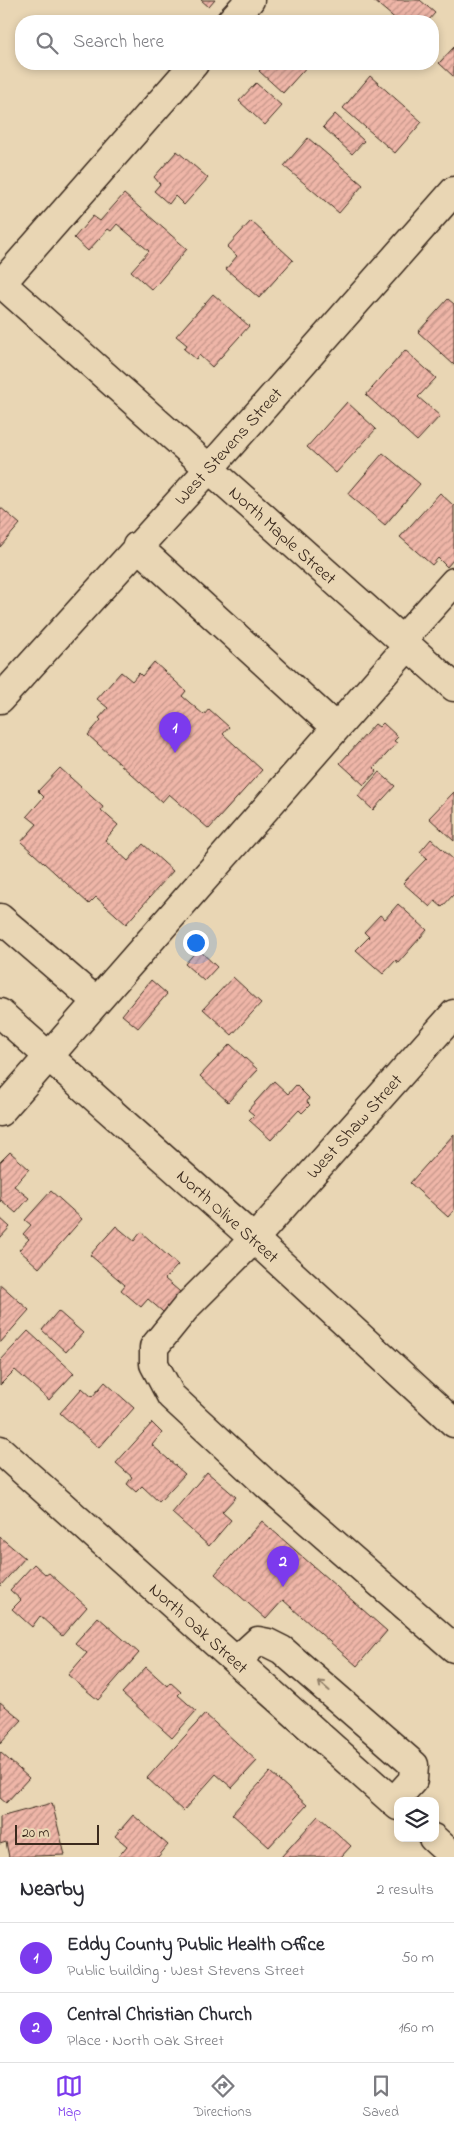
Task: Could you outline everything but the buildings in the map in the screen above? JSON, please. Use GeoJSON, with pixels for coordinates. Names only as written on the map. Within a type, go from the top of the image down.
{"type":"FeatureCollection","features":[{"type":"Feature","properties":{"kind":"street"},"geometry":{"type":"LineString","coordinates":[[236,15],[250,0]]}},
{"type":"Feature","properties":{"kind":"street"},"geometry":{"type":"LineString","coordinates":[[0,283],[189,70]]}},
{"type":"Feature","properties":{"kind":"street","name":"West Stevens Street"},"geometry":{"type":"LineString","coordinates":[[0,699],[208,469],[454,191]]}},
{"type":"Feature","properties":{"kind":"street","name":"North Maple Street"},"geometry":{"type":"LineString","coordinates":[[0,283],[454,687]]}},
{"type":"Feature","properties":{"kind":"street"},"geometry":{"type":"LineString","coordinates":[[137,546],[336,728]]}},
{"type":"Feature","properties":{"kind":"street"},"geometry":{"type":"LineString","coordinates":[[0,1112],[336,728],[454,582]]}},
{"type":"Feature","properties":{"kind":"street"},"geometry":{"type":"LineString","coordinates":[[4,928],[96,1001]]}},
{"type":"Feature","properties":{"kind":"street","name":"North Olive Street"},"geometry":{"type":"LineString","coordinates":[[0,1013],[254,1239],[454,1423]]}},
{"type":"Feature","properties":{"kind":"street","name":"West Shaw Street"},"geometry":{"type":"LineString","coordinates":[[454,1014],[254,1239],[188,1305],[154,1347],[154,1364],[171,1396],[266,1484],[454,1648]]}},
{"type":"Feature","properties":{"kind":"street","name":"North Oak Street"},"geometry":{"type":"LineString","coordinates":[[0,1450],[394,1803]]}},
{"type":"Feature","properties":{"kind":"street"},"geometry":{"type":"LineString","coordinates":[[236,1661],[258,1641],[268,1643],[282,1650],[414,1765],[413,1780],[400,1797]]}},
{"type":"Feature","properties":{"kind":"place","name":"Eddy County Public Health Office"},"geometry":{"type":"Point","coordinates":[175,753]}},
{"type":"Feature","properties":{"kind":"place","name":"Central Christian Church"},"geometry":{"type":"Point","coordinates":[283,1587]}}]}
